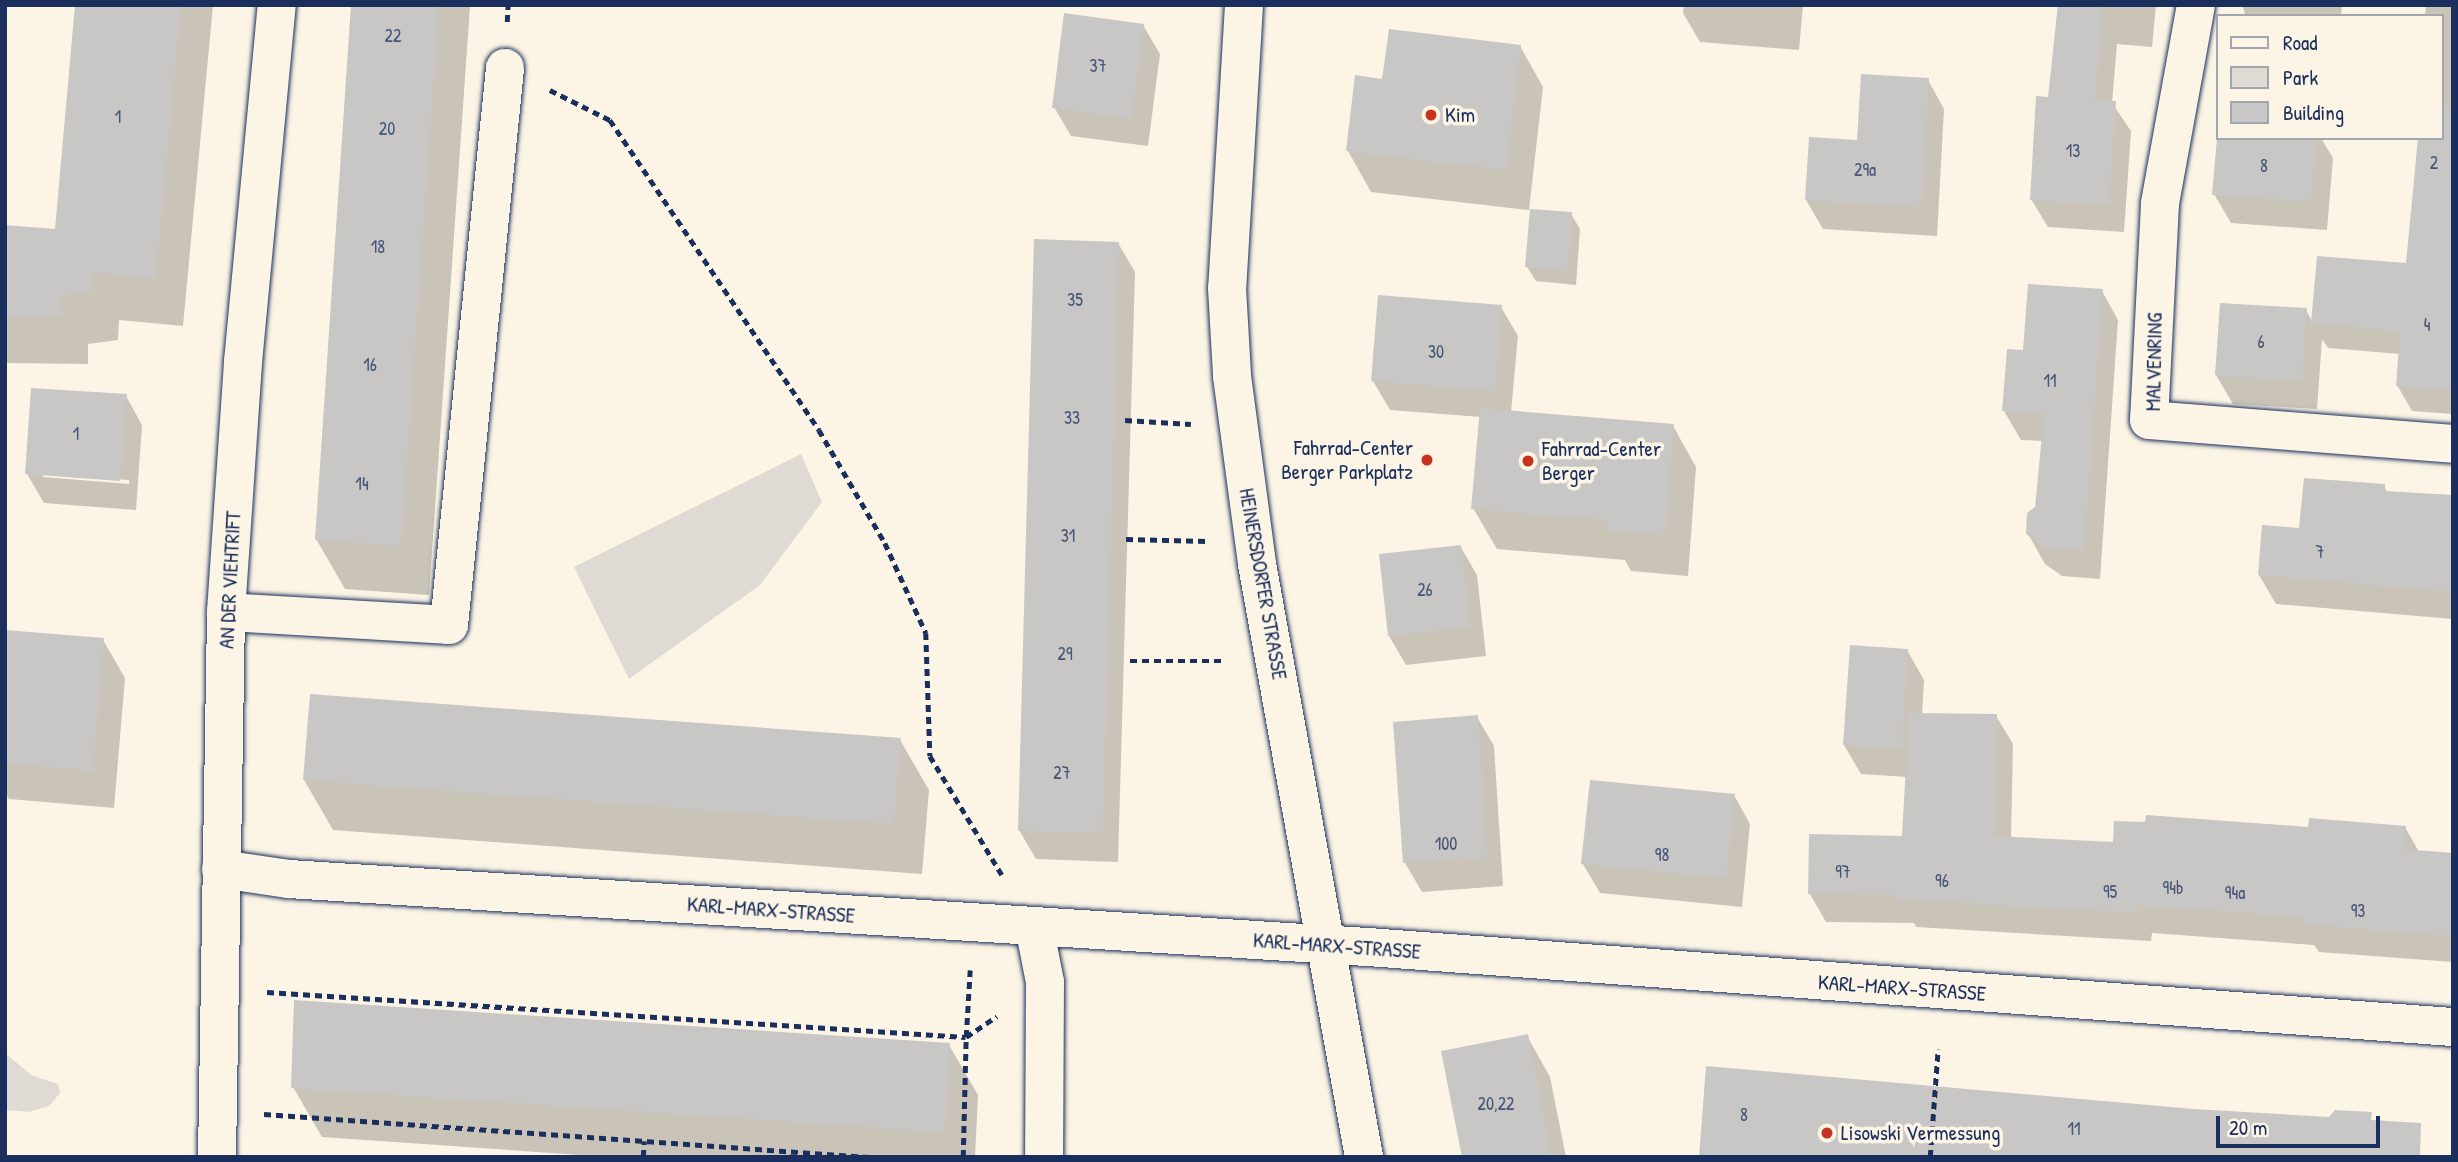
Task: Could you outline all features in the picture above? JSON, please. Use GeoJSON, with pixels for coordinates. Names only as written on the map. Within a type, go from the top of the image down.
{"type":"FeatureCollection","features":[{"type":"Feature","properties":{"kind":"street","name":"AN DER VIEHTRIFT"},"geometry":{"type":"LineString","coordinates":[[217,1157],[226,612],[243,362],[277,5]]}},
{"type":"Feature","properties":{"kind":"street","name":"HEINERSDORFER STRASSE"},"geometry":{"type":"LineString","coordinates":[[1244,5],[1227,289],[1232,376],[1257,564],[1364,1157]]}},
{"type":"Feature","properties":{"kind":"street","name":"MALVENRING"},"geometry":{"type":"LineString","coordinates":[[2196,5],[2160,204],[2149,420],[2453,444]]}},
{"type":"Feature","properties":{"kind":"street"},"geometry":{"type":"LineString","coordinates":[[226,612],[449,625],[505,68]]}},
{"type":"Feature","properties":{"kind":"street","name":"KARL-MARX-STRASSE"},"geometry":{"type":"LineString","coordinates":[[221,869],[289,879],[1327,945],[2453,1027]]}},
{"type":"Feature","properties":{"kind":"street"},"geometry":{"type":"LineString","coordinates":[[1034,926],[1045,982],[1044,1157]]}},
{"type":"Feature","properties":{"kind":"path"},"geometry":{"type":"LineString","coordinates":[[508,5],[505,68],[610,120],[819,430],[885,543],[926,633],[930,756],[1034,926]]}},
{"type":"Feature","properties":{"kind":"path"},"geometry":{"type":"LineString","coordinates":[[1125,420],[1195,424]]}},
{"type":"Feature","properties":{"kind":"path"},"geometry":{"type":"LineString","coordinates":[[1126,539],[1208,541]]}},
{"type":"Feature","properties":{"kind":"path"},"geometry":{"type":"LineString","coordinates":[[1130,661],[1221,661]]}},
{"type":"Feature","properties":{"kind":"path"},"geometry":{"type":"LineString","coordinates":[[963,1157],[972,924]]}},
{"type":"Feature","properties":{"kind":"path"},"geometry":{"type":"LineString","coordinates":[[252,991],[967,1037],[1045,982]]}},
{"type":"Feature","properties":{"kind":"path"},"geometry":{"type":"LineString","coordinates":[[1930,1157],[1938,1049]]}},
{"type":"Feature","properties":{"kind":"path"},"geometry":{"type":"LineString","coordinates":[[218,1111],[868,1157]]}},
{"type":"Feature","properties":{"kind":"path"},"geometry":{"type":"LineString","coordinates":[[643,1157],[644,1141]]}},
{"type":"Feature","properties":{"kind":"green space"},"geometry":{"type":"Polygon","coordinates":[[[801,454],[822,502],[760,585],[629,679],[574,567],[801,454]]]}},
{"type":"Feature","properties":{"kind":"green space"},"geometry":{"type":"Polygon","coordinates":[[[5,1053],[31,1075],[58,1084],[60,1093],[49,1106],[29,1112],[5,1110],[5,1053]]]}},
{"type":"Feature","properties":{"kind":"building"},"geometry":{"type":"Polygon","coordinates":[[[75,5],[181,5],[156,278],[92,272],[91,292],[61,296],[61,316],[5,317],[5,225],[55,229],[75,5]]]}},
{"type":"Feature","properties":{"kind":"building"},"geometry":{"type":"Polygon","coordinates":[[[351,5],[439,5],[401,546],[315,540],[351,5]]]}},
{"type":"Feature","properties":{"kind":"building"},"geometry":{"type":"Polygon","coordinates":[[[2058,5],[2103,5],[2095,100],[2116,101],[2109,205],[2030,200],[2036,96],[2048,97],[2058,5]]]}},
{"type":"Feature","properties":{"kind":"building"},"geometry":{"type":"Polygon","coordinates":[[[1064,13],[1144,24],[1132,118],[1052,108],[1064,13]]]}},
{"type":"Feature","properties":{"kind":"building","name":"Kim"},"geometry":{"type":"Polygon","coordinates":[[[1389,29],[1521,45],[1506,170],[1346,151],[1355,75],[1382,79],[1389,29]]]}},
{"type":"Feature","properties":{"kind":"building"},"geometry":{"type":"Polygon","coordinates":[[[1861,74],[1929,78],[1921,207],[1805,200],[1809,137],[1857,140],[1861,74]]]}},
{"type":"Feature","properties":{"kind":"building"},"geometry":{"type":"Polygon","coordinates":[[[2444,106],[2453,107],[2453,390],[2396,386],[2400,331],[2311,323],[2317,256],[2406,263],[2418,140],[2444,140],[2444,106]]]}},
{"type":"Feature","properties":{"kind":"building"},"geometry":{"type":"Polygon","coordinates":[[[2217,140],[2316,140],[2311,202],[2212,195],[2217,140]]]}},
{"type":"Feature","properties":{"kind":"building"},"geometry":{"type":"Polygon","coordinates":[[[1530,209],[1572,212],[1568,271],[1525,267],[1530,209]]]}},
{"type":"Feature","properties":{"kind":"building"},"geometry":{"type":"Polygon","coordinates":[[[1034,239],[1119,242],[1103,833],[1018,831],[1034,239]]]}},
{"type":"Feature","properties":{"kind":"building"},"geometry":{"type":"Polygon","coordinates":[[[2028,284],[2103,289],[2084,550],[2044,547],[2026,534],[2027,513],[2035,507],[2044,414],[2002,411],[2007,349],[2023,350],[2028,284]]]}},
{"type":"Feature","properties":{"kind":"building"},"geometry":{"type":"Polygon","coordinates":[[[1378,295],[1502,305],[1495,391],[1371,381],[1378,295]]]}},
{"type":"Feature","properties":{"kind":"building"},"geometry":{"type":"Polygon","coordinates":[[[2220,303],[2307,308],[2302,381],[2215,375],[2220,303]]]}},
{"type":"Feature","properties":{"kind":"building"},"geometry":{"type":"Polygon","coordinates":[[[31,388],[127,394],[120,481],[25,474],[31,388]]]}},
{"type":"Feature","properties":{"kind":"building"},"geometry":{"type":"Polygon","coordinates":[[[1480,408],[1674,424],[1665,535],[1606,530],[1607,520],[1471,509],[1480,408]]]}},
{"type":"Feature","properties":{"kind":"building"},"geometry":{"type":"Polygon","coordinates":[[[2304,478],[2385,484],[2385,491],[2453,495],[2453,592],[2258,575],[2262,525],[2299,528],[2304,478]]]}},
{"type":"Feature","properties":{"kind":"building"},"geometry":{"type":"Polygon","coordinates":[[[1461,545],[1471,627],[1388,636],[1379,554],[1461,545]]]}},
{"type":"Feature","properties":{"kind":"building"},"geometry":{"type":"Polygon","coordinates":[[[5,630],[104,638],[93,771],[5,763],[5,630]]]}},
{"type":"Feature","properties":{"kind":"building"},"geometry":{"type":"Polygon","coordinates":[[[1850,645],[1908,649],[1902,749],[1843,745],[1850,645]]]}},
{"type":"Feature","properties":{"kind":"building"},"geometry":{"type":"Polygon","coordinates":[[[310,694],[901,738],[894,824],[303,780],[310,694]]]}},
{"type":"Feature","properties":{"kind":"building"},"geometry":{"type":"Polygon","coordinates":[[[1909,713],[1997,714],[1995,836],[2113,842],[2114,821],[2145,822],[2146,815],[2308,827],[2309,818],[2406,826],[2404,849],[2453,853],[2453,936],[2301,924],[2301,917],[2137,905],[2136,913],[1898,899],[1898,895],[1808,894],[1809,834],[1902,836],[1909,713]]]}},
{"type":"Feature","properties":{"kind":"building"},"geometry":{"type":"Polygon","coordinates":[[[1478,715],[1487,857],[1403,863],[1393,722],[1478,715]]]}},
{"type":"Feature","properties":{"kind":"building"},"geometry":{"type":"Polygon","coordinates":[[[1590,780],[1735,794],[1726,878],[1581,864],[1590,780]]]}},
{"type":"Feature","properties":{"kind":"building"},"geometry":{"type":"Polygon","coordinates":[[[294,1000],[950,1043],[945,1132],[291,1088],[294,1000]]]}},
{"type":"Feature","properties":{"kind":"building"},"geometry":{"type":"Polygon","coordinates":[[[1528,1034],[1552,1157],[1462,1157],[1441,1051],[1528,1034]]]}},
{"type":"Feature","properties":{"kind":"building"},"geometry":{"type":"Polygon","coordinates":[[[1706,1066],[2194,1109],[2329,1117],[2335,1110],[2372,1112],[2371,1120],[2421,1123],[2420,1157],[1699,1157],[1706,1066]]]}},
{"type":"Feature","properties":{"kind":"place","name":"Kim"},"geometry":{"type":"Point","coordinates":[1431,115]}},
{"type":"Feature","properties":{"kind":"place","name":"Fahrrad-Center Berger Parkplatz"},"geometry":{"type":"Point","coordinates":[1427,460]}},
{"type":"Feature","properties":{"kind":"place","name":"Fahrrad-Center Berger"},"geometry":{"type":"Point","coordinates":[1528,461]}},
{"type":"Feature","properties":{"kind":"place","name":"Lisowski Vermessung"},"geometry":{"type":"Point","coordinates":[1827,1133]}}]}
